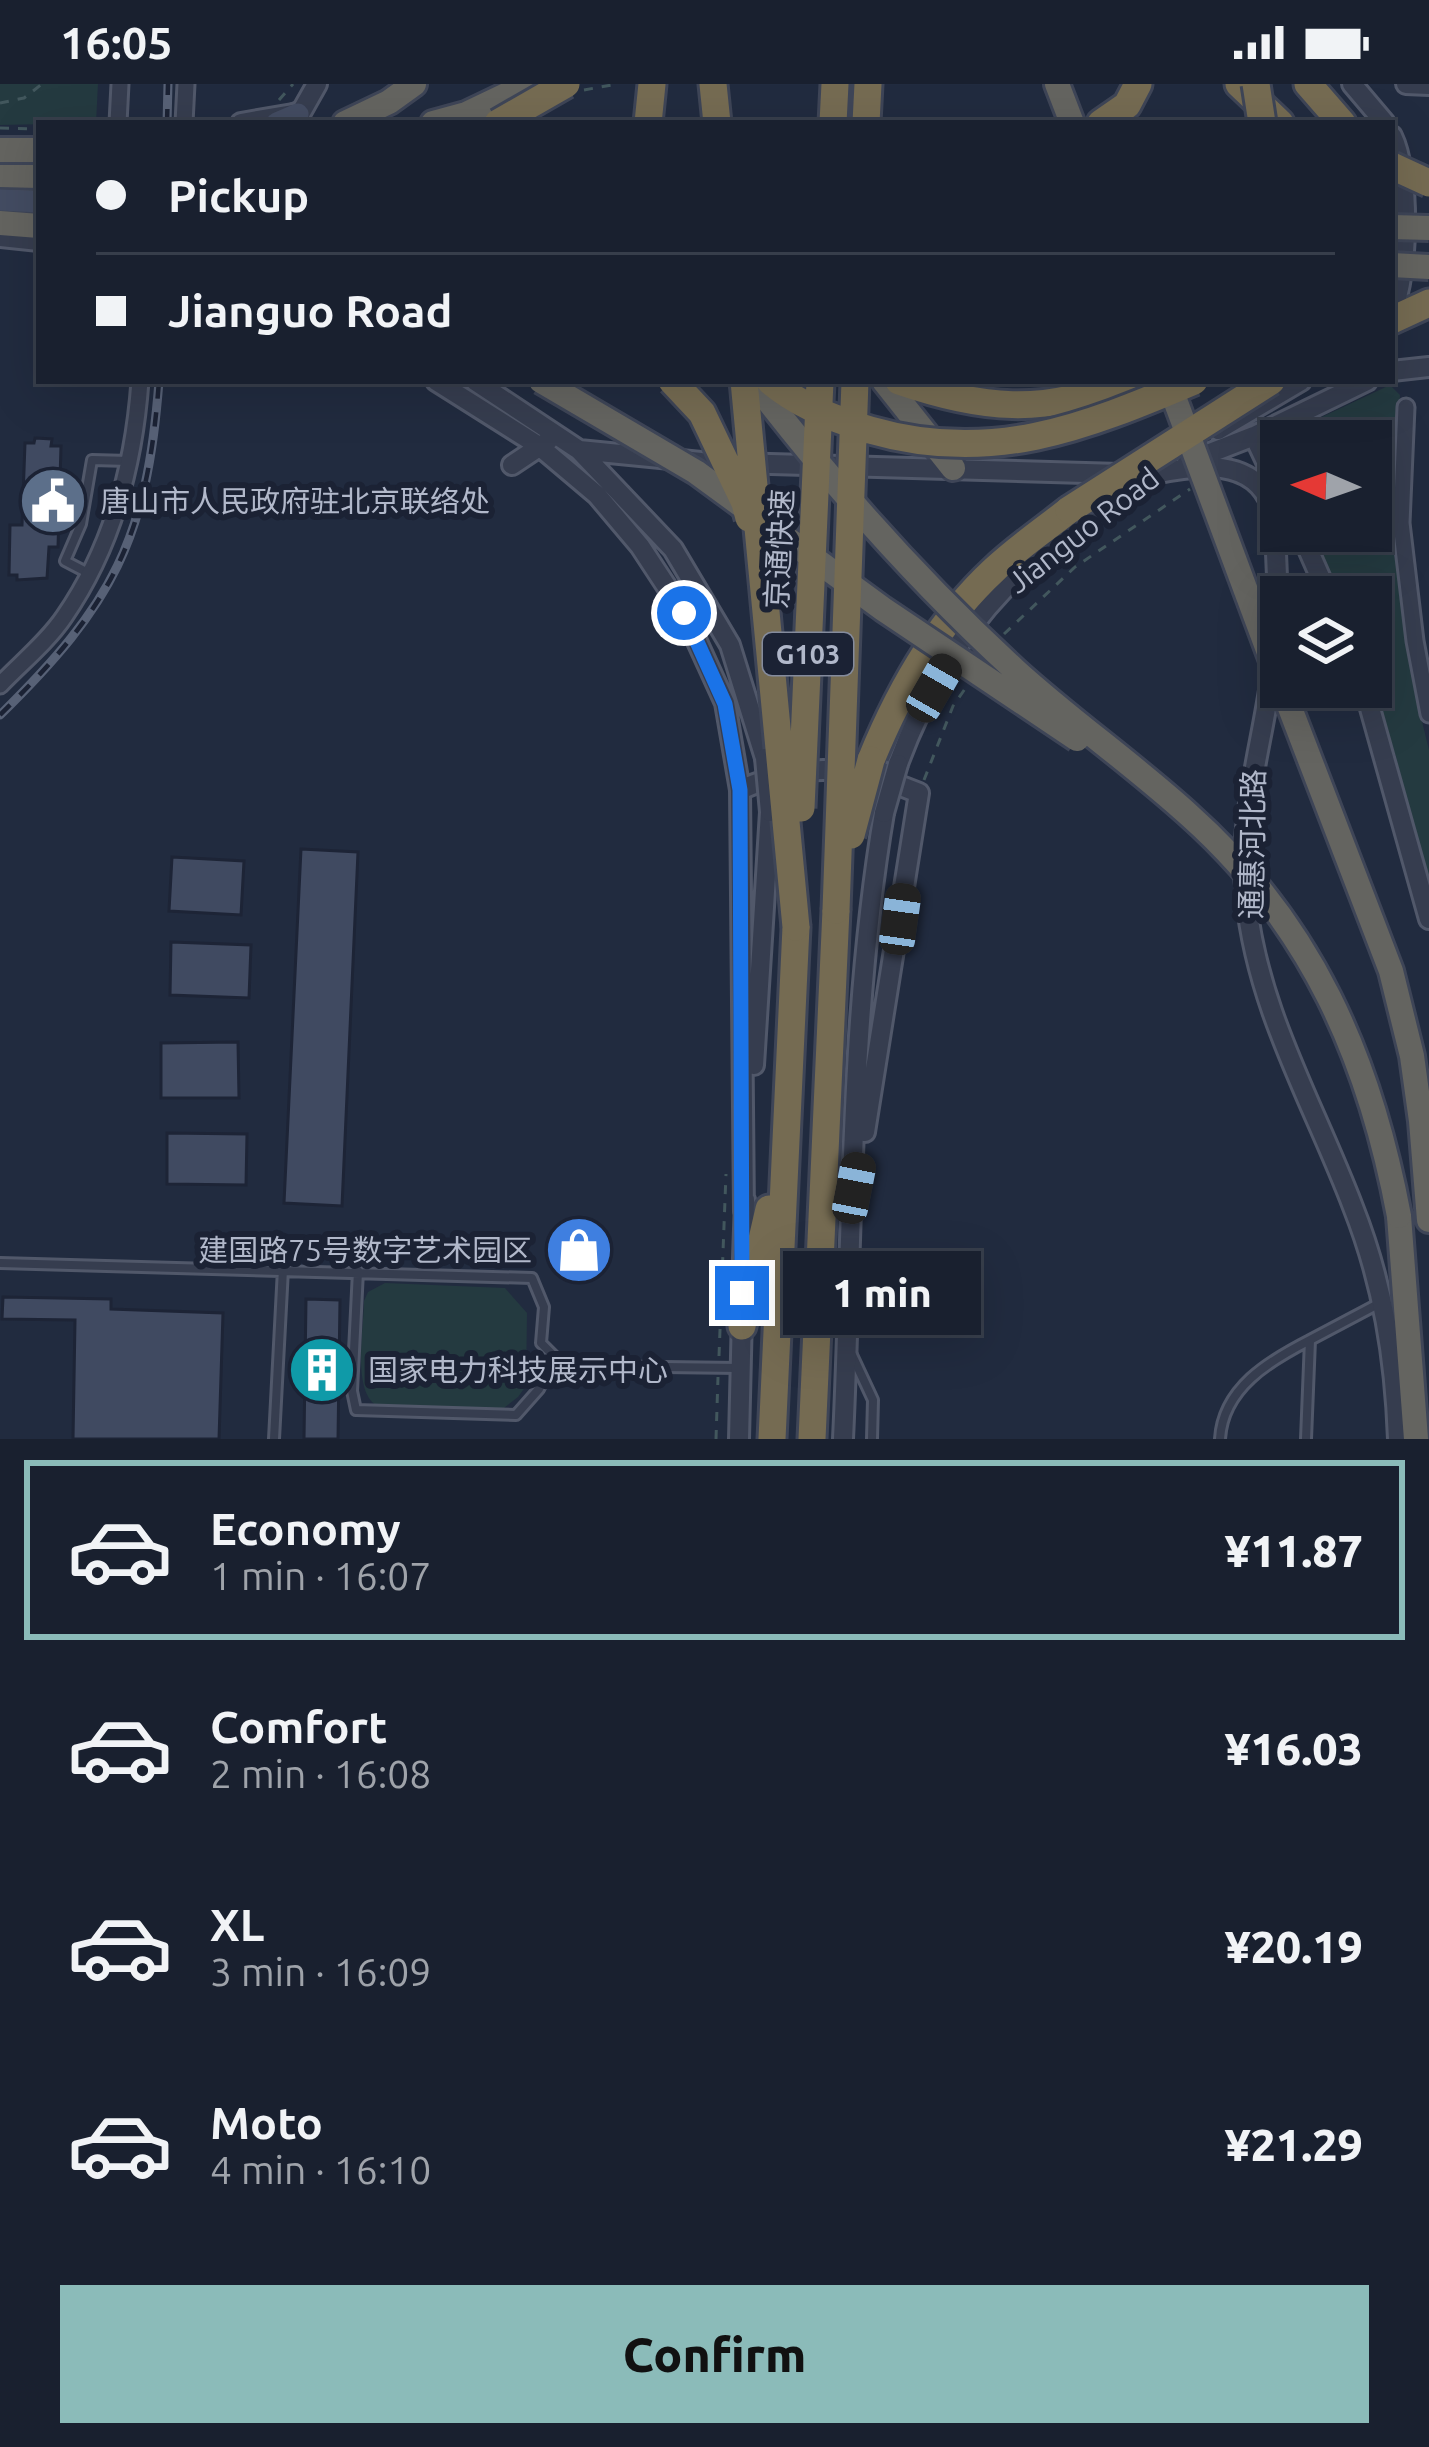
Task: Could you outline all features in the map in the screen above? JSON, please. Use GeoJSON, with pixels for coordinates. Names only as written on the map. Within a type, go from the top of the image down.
{"type":"FeatureCollection","features":[{"type":"Feature","properties":{"kind":"highway"},"geometry":{"type":"LineString","coordinates":[[351,120],[414,84]]}},
{"type":"Feature","properties":{"kind":"highway"},"geometry":{"type":"LineString","coordinates":[[444,120],[529,84]]}},
{"type":"Feature","properties":{"kind":"highway"},"geometry":{"type":"LineString","coordinates":[[503,120],[566,84]]}},
{"type":"Feature","properties":{"kind":"highway"},"geometry":{"type":"LineString","coordinates":[[648,120],[652,84]]}},
{"type":"Feature","properties":{"kind":"highway"},"geometry":{"type":"LineString","coordinates":[[713,84],[717,120]]}},
{"type":"Feature","properties":{"kind":"highway"},"geometry":{"type":"LineString","coordinates":[[833,120],[835,84]]}},
{"type":"Feature","properties":{"kind":"highway"},"geometry":{"type":"LineString","coordinates":[[866,120],[868,84]]}},
{"type":"Feature","properties":{"kind":"highway"},"geometry":{"type":"LineString","coordinates":[[1057,84],[1071,120]]}},
{"type":"Feature","properties":{"kind":"highway"},"geometry":{"type":"LineString","coordinates":[[1105,120],[1127,105],[1138,84]]}},
{"type":"Feature","properties":{"kind":"highway"},"geometry":{"type":"LineString","coordinates":[[1239,84],[1277,120]]}},
{"type":"Feature","properties":{"kind":"highway"},"geometry":{"type":"LineString","coordinates":[[1256,84],[1262,120]]}},
{"type":"Feature","properties":{"kind":"highway"},"geometry":{"type":"LineString","coordinates":[[1308,84],[1339,120]]}},
{"type":"Feature","properties":{"kind":"highway"},"geometry":{"type":"LineString","coordinates":[[3,159],[36,153]]}},
{"type":"Feature","properties":{"kind":"highway"},"geometry":{"type":"LineString","coordinates":[[3,159],[36,175]]}},
{"type":"Feature","properties":{"kind":"highway"},"geometry":{"type":"LineString","coordinates":[[1395,168],[1429,185]]}},
{"type":"Feature","properties":{"kind":"highway"},"geometry":{"type":"LineString","coordinates":[[1395,181],[1429,185]]}},
{"type":"Feature","properties":{"kind":"highway"},"geometry":{"type":"LineString","coordinates":[[0,213],[36,214]]}},
{"type":"Feature","properties":{"kind":"highway"},"geometry":{"type":"LineString","coordinates":[[0,223],[36,226]]}},
{"type":"Feature","properties":{"kind":"highway"},"geometry":{"type":"LineString","coordinates":[[1395,227],[1429,228]]}},
{"type":"Feature","properties":{"kind":"highway"},"geometry":{"type":"LineString","coordinates":[[1395,266],[1429,267]]}},
{"type":"Feature","properties":{"kind":"highway"},"geometry":{"type":"LineString","coordinates":[[546,384],[696,472],[883,609],[1192,817]]}},
{"type":"Feature","properties":{"kind":"highway"},"geometry":{"type":"LineString","coordinates":[[675,384],[702,413],[746,503],[767,598]]}},
{"type":"Feature","properties":{"kind":"highway"},"geometry":{"type":"LineString","coordinates":[[749,384],[796,927]]}},
{"type":"Feature","properties":{"kind":"highway"},"geometry":{"type":"LineString","coordinates":[[752,384],[925,585],[1018,672],[1192,817],[1289,923],[1337,1007],[1375,1108],[1400,1216],[1417,1439]]}},
{"type":"Feature","properties":{"kind":"highway"},"geometry":{"type":"LineString","coordinates":[[775,384],[843,423],[908,441],[975,447],[1075,429],[1187,384]]}},
{"type":"Feature","properties":{"kind":"highway","name":"京通快速"},"geometry":{"type":"LineString","coordinates":[[769,1439],[820,384]]}},
{"type":"Feature","properties":{"kind":"highway","name":"G103"},"geometry":{"type":"LineString","coordinates":[[814,1439],[855,384]]}},
{"type":"Feature","properties":{"kind":"highway"},"geometry":{"type":"LineString","coordinates":[[886,384],[953,469]]}},
{"type":"Feature","properties":{"kind":"highway"},"geometry":{"type":"LineString","coordinates":[[912,384],[1016,408],[1059,403],[1115,384]]}},
{"type":"Feature","properties":{"kind":"highway"},"geometry":{"type":"LineString","coordinates":[[1169,384],[1260,629]]}},
{"type":"Feature","properties":{"kind":"highway"},"geometry":{"type":"LineString","coordinates":[[836,910],[857,809],[885,762],[888,719],[934,636],[993,570],[1069,510],[1266,384]]}},
{"type":"Feature","properties":{"kind":"highway"},"geometry":{"type":"LineString","coordinates":[[1289,708],[1391,971],[1412,1056],[1429,1220]]}},
{"type":"Feature","properties":{"kind":"highway"},"geometry":{"type":"LineString","coordinates":[[742,1326],[784,1141]]}},
{"type":"Feature","properties":{"kind":"main road"},"geometry":{"type":"LineString","coordinates":[[0,200],[36,202]]}},
{"type":"Feature","properties":{"kind":"street"},"geometry":{"type":"LineString","coordinates":[[118,120],[120,84]]}},
{"type":"Feature","properties":{"kind":"street"},"geometry":{"type":"LineString","coordinates":[[184,120],[186,84]]}},
{"type":"Feature","properties":{"kind":"street"},"geometry":{"type":"LineString","coordinates":[[290,120],[317,84]]}},
{"type":"Feature","properties":{"kind":"street"},"geometry":{"type":"LineString","coordinates":[[1352,84],[1382,120]]}},
{"type":"Feature","properties":{"kind":"street"},"geometry":{"type":"LineString","coordinates":[[1406,84],[1425,85]]}},
{"type":"Feature","properties":{"kind":"street"},"geometry":{"type":"LineString","coordinates":[[1395,142],[1402,156],[1403,313]]}},
{"type":"Feature","properties":{"kind":"street"},"geometry":{"type":"LineString","coordinates":[[0,237],[36,241]]}},
{"type":"Feature","properties":{"kind":"street"},"geometry":{"type":"LineString","coordinates":[[1400,369],[1429,367]]}},
{"type":"Feature","properties":{"kind":"street"},"geometry":{"type":"LineString","coordinates":[[0,685],[62,622],[91,574],[130,461],[140,384]]}},
{"type":"Feature","properties":{"kind":"street"},"geometry":{"type":"LineString","coordinates":[[441,384],[539,446],[597,495],[640,546],[684,613],[725,704],[740,790],[744,1212],[739,1439]]}},
{"type":"Feature","properties":{"kind":"street"},"geometry":{"type":"LineString","coordinates":[[480,384],[580,449],[673,549],[730,645],[765,758],[770,812],[744,1212]]}},
{"type":"Feature","properties":{"kind":"street","name":"Jianguo Road"},"geometry":{"type":"LineString","coordinates":[[843,1439],[858,1046],[868,905],[884,813],[885,762],[955,652],[1004,588],[1154,474],[1296,384]]}},
{"type":"Feature","properties":{"kind":"street"},"geometry":{"type":"LineString","coordinates":[[580,449],[701,462],[1154,474],[1254,436],[1361,384]]}},
{"type":"Feature","properties":{"kind":"street"},"geometry":{"type":"LineString","coordinates":[[1406,407],[1402,523],[1415,641],[1429,714]]}},
{"type":"Feature","properties":{"kind":"street"},"geometry":{"type":"LineString","coordinates":[[512,465],[557,435]]}},
{"type":"Feature","properties":{"kind":"street"},"geometry":{"type":"LineString","coordinates":[[1254,436],[1260,449]]}},
{"type":"Feature","properties":{"kind":"street","name":"通惠河北路"},"geometry":{"type":"LineString","coordinates":[[1154,474],[1190,466],[1226,468],[1256,481],[1273,508],[1274,663],[1254,758],[1246,831],[1245,892],[1252,948],[1272,1020],[1354,1208],[1384,1301],[1393,1352],[1398,1439]]}},
{"type":"Feature","properties":{"kind":"street"},"geometry":{"type":"LineString","coordinates":[[1370,708],[1429,919]]}},
{"type":"Feature","properties":{"kind":"street"},"geometry":{"type":"LineString","coordinates":[[740,790],[777,773],[824,768],[876,776],[919,793],[882,1045],[854,1188]]}},
{"type":"Feature","properties":{"kind":"lane"},"geometry":{"type":"LineString","coordinates":[[91,574],[65,561],[81,524],[92,460],[130,461]]}},
{"type":"Feature","properties":{"kind":"lane"},"geometry":{"type":"LineString","coordinates":[[0,1262],[532,1278],[544,1307],[541,1343],[555,1358],[588,1366],[741,1368]]}},
{"type":"Feature","properties":{"kind":"lane"},"geometry":{"type":"LineString","coordinates":[[274,1439],[283,1269]]}},
{"type":"Feature","properties":{"kind":"lane"},"geometry":{"type":"LineString","coordinates":[[358,1271],[352,1391],[356,1410],[516,1415],[539,1389],[555,1358]]}},
{"type":"Feature","properties":{"kind":"lane"},"geometry":{"type":"LineString","coordinates":[[1220,1439],[1221,1423],[1241,1387],[1266,1363],[1384,1301]]}},
{"type":"Feature","properties":{"kind":"lane"},"geometry":{"type":"LineString","coordinates":[[1306,1439],[1310,1340]]}},
{"type":"Feature","properties":{"kind":"lane"},"geometry":{"type":"LineString","coordinates":[[847,1346],[873,1400],[872,1439]]}},
{"type":"Feature","properties":{"kind":"path"},"geometry":{"type":"LineString","coordinates":[[0,103],[24,98],[42,84]]}},
{"type":"Feature","properties":{"kind":"path"},"geometry":{"type":"LineString","coordinates":[[0,128],[36,129]]}},
{"type":"Feature","properties":{"kind":"path"},"geometry":{"type":"LineString","coordinates":[[994,648],[1075,567],[1196,486]]}},
{"type":"Feature","properties":{"kind":"path"},"geometry":{"type":"LineString","coordinates":[[919,793],[953,706],[967,687]]}},
{"type":"Feature","properties":{"kind":"path"},"geometry":{"type":"LineString","coordinates":[[716,1439],[726,1177]]}},
{"type":"Feature","properties":{"kind":"green space"},"geometry":{"type":"Polygon","coordinates":[[[0,84],[98,84],[96,120],[0,125],[0,84]]]}},
{"type":"Feature","properties":{"kind":"green space"},"geometry":{"type":"Polygon","coordinates":[[[1390,385],[1400,395],[1394,515],[1398,585],[1429,750],[1429,888],[1380,708],[1392,708],[1392,576],[1328,576],[1317,552],[1392,552],[1392,420],[1315,420],[1390,385]]]}},
{"type":"Feature","properties":{"kind":"green space"},"geometry":{"type":"Polygon","coordinates":[[[385,1283],[505,1288],[527,1313],[526,1386],[518,1397],[500,1411],[379,1407],[370,1400],[362,1375],[364,1301],[368,1292],[385,1283]]]}},
{"type":"Feature","properties":{"kind":"building"},"geometry":{"type":"Polygon","coordinates":[[[35,438],[52,439],[51,446],[61,446],[58,547],[49,547],[47,578],[17,580],[17,575],[9,575],[10,525],[22,525],[25,443],[34,443],[35,438]]]}},
{"type":"Feature","properties":{"kind":"building"},"geometry":{"type":"Polygon","coordinates":[[[301,849],[358,852],[342,1206],[284,1203],[301,849]]]}},
{"type":"Feature","properties":{"kind":"building"},"geometry":{"type":"Polygon","coordinates":[[[172,857],[244,861],[241,915],[169,911],[172,857]]]}},
{"type":"Feature","properties":{"kind":"building"},"geometry":{"type":"Polygon","coordinates":[[[171,942],[251,945],[249,998],[170,995],[171,942]]]}},
{"type":"Feature","properties":{"kind":"building"},"geometry":{"type":"Polygon","coordinates":[[[238,1042],[239,1098],[161,1098],[161,1043],[238,1042]]]}},
{"type":"Feature","properties":{"kind":"building"},"geometry":{"type":"Polygon","coordinates":[[[167,1133],[247,1134],[246,1185],[167,1184],[167,1133]]]}},
{"type":"Feature","properties":{"kind":"building"},"geometry":{"type":"Polygon","coordinates":[[[3,1297],[111,1299],[111,1309],[223,1313],[219,1439],[73,1439],[75,1320],[2,1319],[3,1297]]]}},
{"type":"Feature","properties":{"kind":"building","name":"国家电力科技展示中心"},"geometry":{"type":"Polygon","coordinates":[[[306,1299],[340,1300],[338,1439],[304,1439],[306,1299]]]}},
{"type":"Feature","properties":{"kind":"railway"},"geometry":{"type":"LineString","coordinates":[[167,120],[168,84]]}},
{"type":"Feature","properties":{"kind":"railway"},"geometry":{"type":"LineString","coordinates":[[0,715],[71,638],[117,566],[145,485],[159,384]]}},
{"type":"Feature","properties":{"kind":"place","name":"唐山市人民政府驻北京联络处"},"geometry":{"type":"Point","coordinates":[53,501]}},
{"type":"Feature","properties":{"kind":"place","name":"建国路75号数字艺术园区"},"geometry":{"type":"Point","coordinates":[579,1250]}},
{"type":"Feature","properties":{"kind":"place","name":"国家电力科技展示中心"},"geometry":{"type":"Point","coordinates":[322,1370]}},
{"type":"Feature","properties":{"kind":"route"},"geometry":{"type":"LineString","coordinates":[[684,613],[725,704],[740,790],[742,1293]]}}]}
